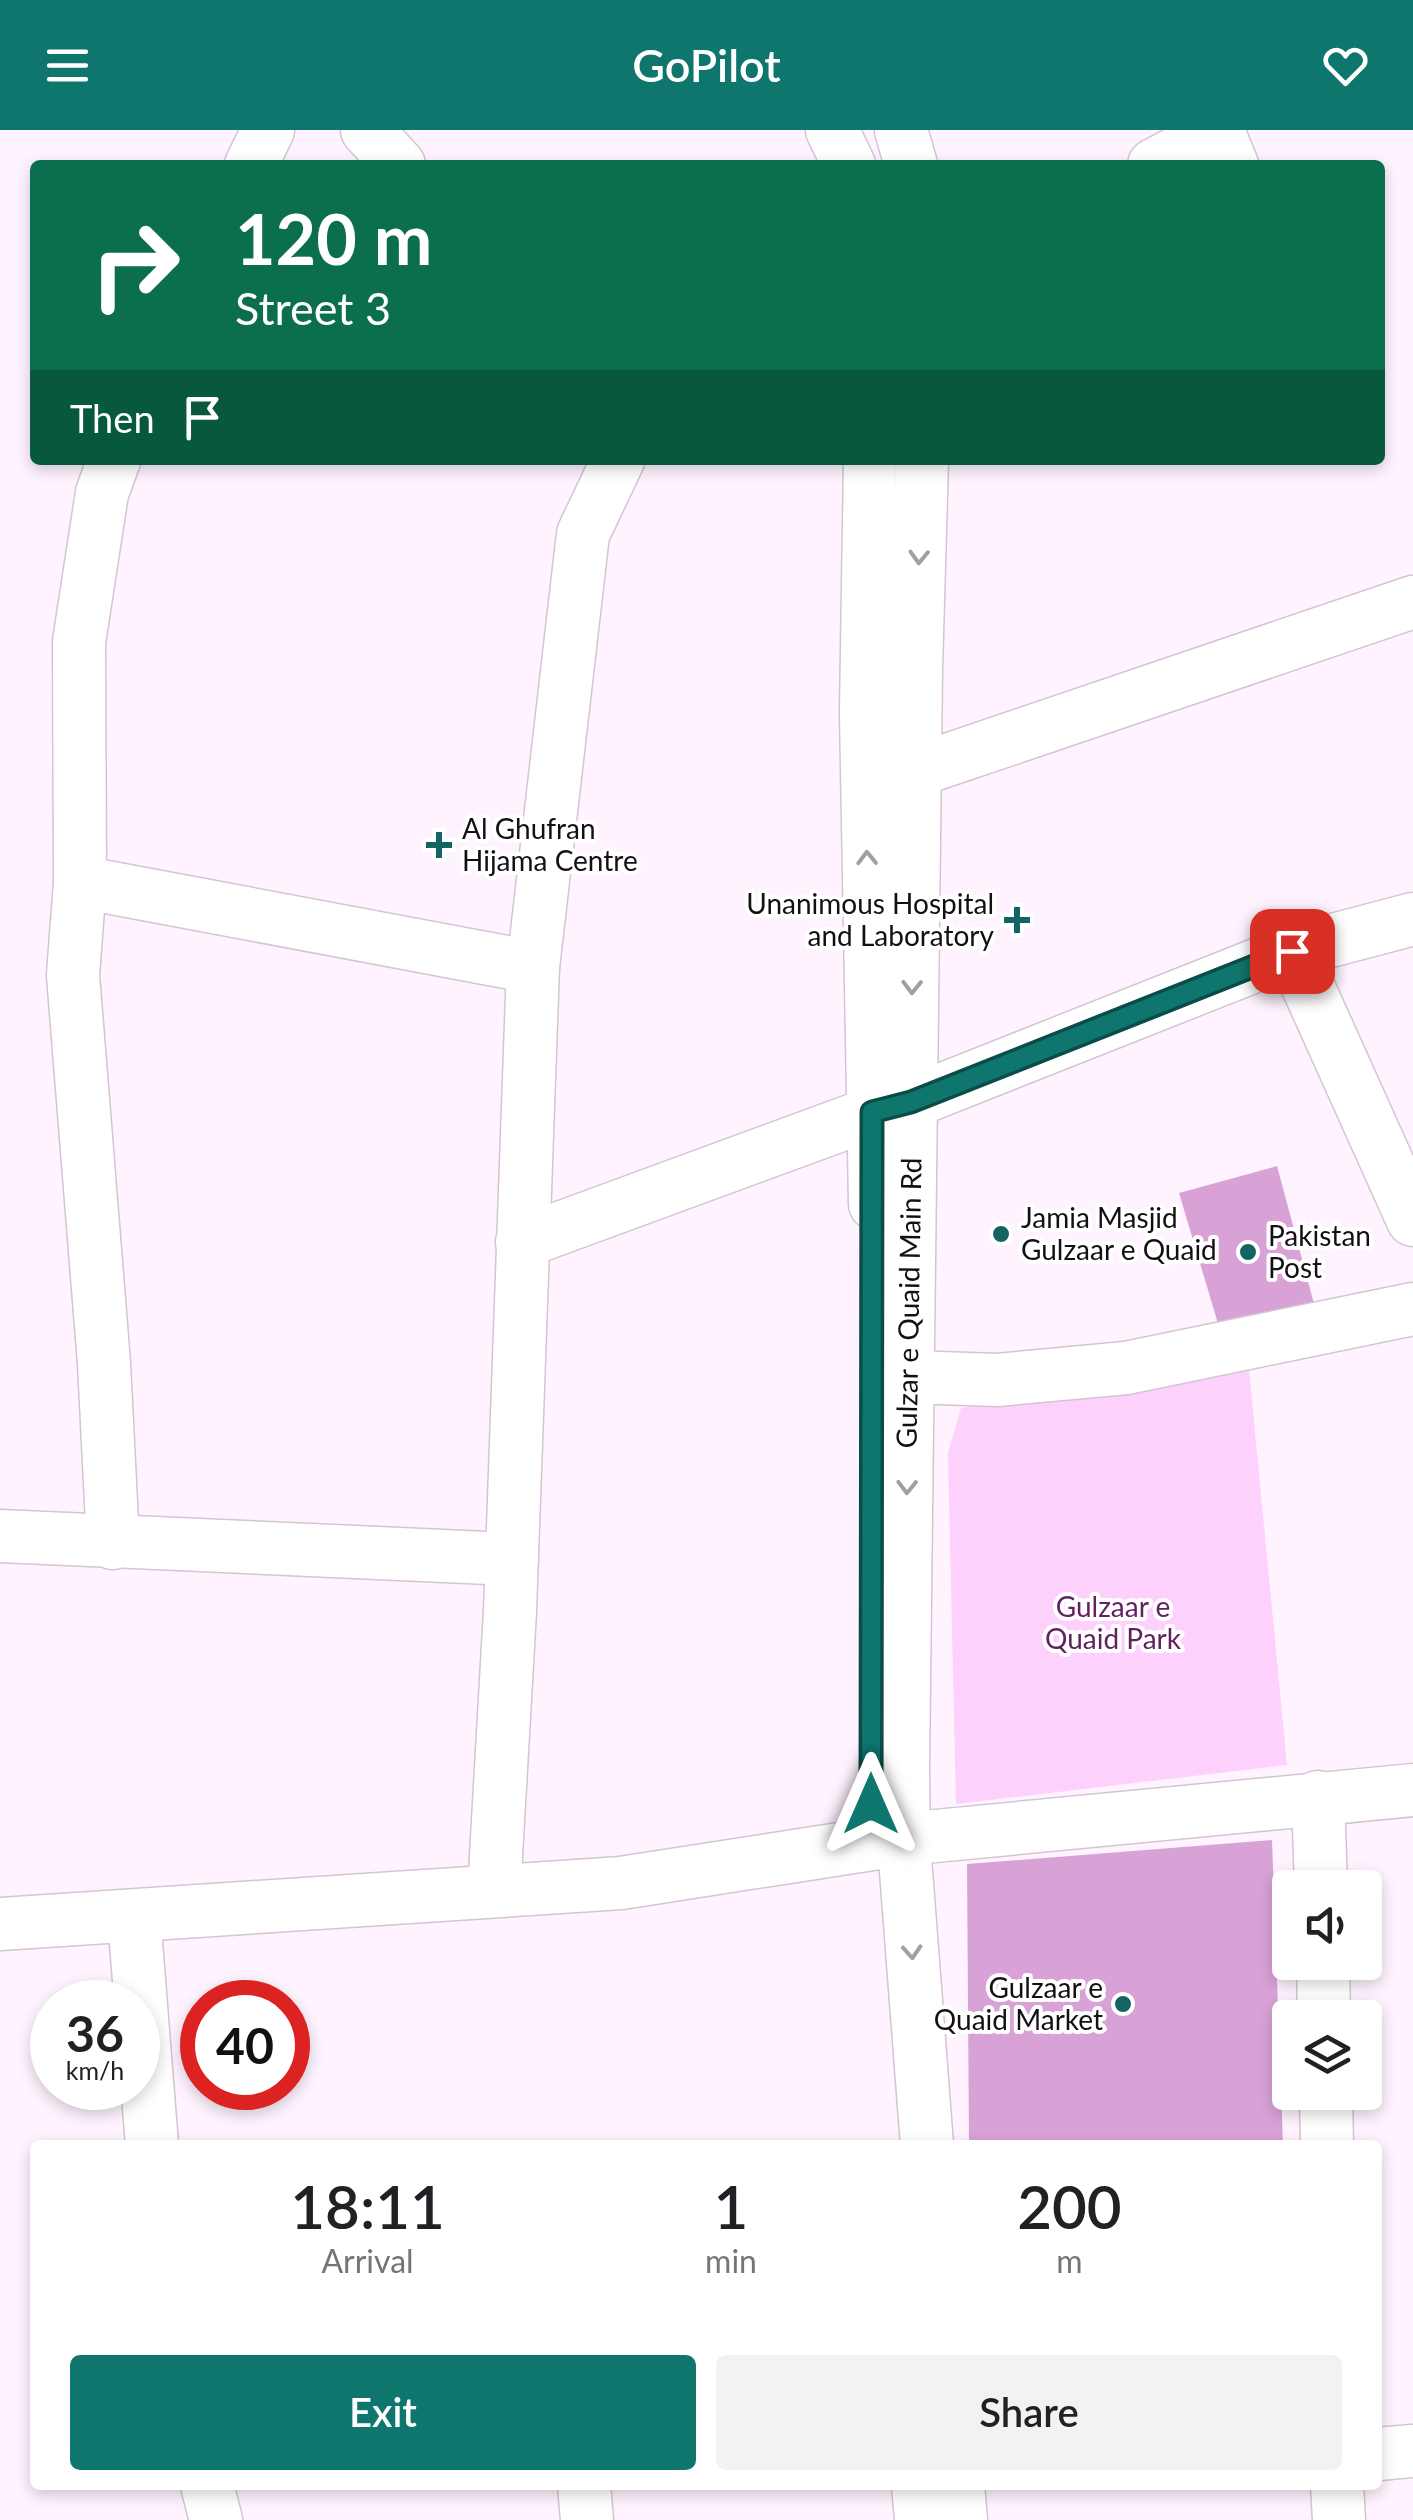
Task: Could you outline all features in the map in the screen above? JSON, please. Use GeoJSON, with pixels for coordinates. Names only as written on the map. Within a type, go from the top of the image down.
{"type":"FeatureCollection","features":[{"type":"Feature","properties":{"kind":"street"},"geometry":{"type":"LineString","coordinates":[[253,160],[268,130]]}},
{"type":"Feature","properties":{"kind":"street"},"geometry":{"type":"LineString","coordinates":[[367,130],[394,160]]}},
{"type":"Feature","properties":{"kind":"street"},"geometry":{"type":"LineString","coordinates":[[832,130],[847,160]]}},
{"type":"Feature","properties":{"kind":"street"},"geometry":{"type":"LineString","coordinates":[[900,130],[909,160]]}},
{"type":"Feature","properties":{"kind":"street"},"geometry":{"type":"LineString","coordinates":[[1169,160],[1224,142]]}},
{"type":"Feature","properties":{"kind":"street"},"geometry":{"type":"LineString","coordinates":[[112,465],[102,493],[79,642],[80,882],[73,974],[113,1543]]}},
{"type":"Feature","properties":{"kind":"street"},"geometry":{"type":"LineString","coordinates":[[494,1892],[512,1559],[532,967],[583,534],[616,465]]}},
{"type":"Feature","properties":{"kind":"street","name":"Gulzar e Quaid Main Rd"},"geometry":{"type":"LineString","coordinates":[[870,465],[890,776],[887,1841],[891,2140]]}},
{"type":"Feature","properties":{"kind":"street","name":"Gulzar e Quaid Main Rd"},"geometry":{"type":"LineString","coordinates":[[890,776],[921,465]]}},
{"type":"Feature","properties":{"kind":"street"},"geometry":{"type":"LineString","coordinates":[[890,776],[1413,602]]}},
{"type":"Feature","properties":{"kind":"street"},"geometry":{"type":"LineString","coordinates":[[80,882],[532,967]]}},
{"type":"Feature","properties":{"kind":"street"},"geometry":{"type":"LineString","coordinates":[[522,1242],[892,1107],[1292,951],[1413,919]]}},
{"type":"Feature","properties":{"kind":"street"},"geometry":{"type":"LineString","coordinates":[[1292,951],[1413,1220]]}},
{"type":"Feature","properties":{"kind":"street","name":"Gulzar e Quaid Main Rd"},"geometry":{"type":"LineString","coordinates":[[892,1107],[909,1377],[887,1841],[927,2140]]}},
{"type":"Feature","properties":{"kind":"street"},"geometry":{"type":"LineString","coordinates":[[909,1377],[997,1380],[1126,1368],[1413,1310]]}},
{"type":"Feature","properties":{"kind":"street"},"geometry":{"type":"LineString","coordinates":[[0,1536],[512,1559]]}},
{"type":"Feature","properties":{"kind":"street"},"geometry":{"type":"LineString","coordinates":[[0,1924],[621,1883],[887,1841],[1413,1790]]}},
{"type":"Feature","properties":{"kind":"street"},"geometry":{"type":"LineString","coordinates":[[1318,1797],[1320,1870]]}},
{"type":"Feature","properties":{"kind":"street"},"geometry":{"type":"LineString","coordinates":[[134,1916],[152,2140]]}},
{"type":"Feature","properties":{"kind":"street"},"geometry":{"type":"LineString","coordinates":[[1326,2110],[1327,2140]]}},
{"type":"Feature","properties":{"kind":"street"},"geometry":{"type":"LineString","coordinates":[[1382,2454],[1413,2451]]}},
{"type":"Feature","properties":{"kind":"street"},"geometry":{"type":"LineString","coordinates":[[207,2490],[216,2520]]}},
{"type":"Feature","properties":{"kind":"street"},"geometry":{"type":"LineString","coordinates":[[584,2490],[587,2520]]}},
{"type":"Feature","properties":{"kind":"street"},"geometry":{"type":"LineString","coordinates":[[918,2490],[920,2520]]}},
{"type":"Feature","properties":{"kind":"street"},"geometry":{"type":"LineString","coordinates":[[958,2490],[961,2520]]}},
{"type":"Feature","properties":{"kind":"street"},"geometry":{"type":"LineString","coordinates":[[1336,2490],[1339,2520]]}},
{"type":"Feature","properties":{"kind":"green space","name":"Gulzaar e Quaid Park"},"geometry":{"type":"Polygon","coordinates":[[[1249,1370],[1287,1765],[956,1804],[948,1453],[961,1408],[1249,1370]]]}},
{"type":"Feature","properties":{"kind":"building","name":"Pakistan Post"},"geometry":{"type":"Polygon","coordinates":[[[1277,1166],[1316,1311],[1222,1337],[1179,1193],[1277,1166]]]}},
{"type":"Feature","properties":{"kind":"building","name":"Gulzaar e Quaid Market"},"geometry":{"type":"Polygon","coordinates":[[[1272,1840],[1272,1980],[1277,1980],[1278,2000],[1272,2000],[1272,2110],[1282,2110],[1283,2140],[969,2140],[967,1864],[1272,1840]]]}},
{"type":"Feature","properties":{"kind":"place","name":"Al Ghufran Hijama Centre"},"geometry":{"type":"Point","coordinates":[439,845]}},
{"type":"Feature","properties":{"kind":"place","name":"Unanimous Hospital and Laboratory"},"geometry":{"type":"Point","coordinates":[1017,920]}},
{"type":"Feature","properties":{"kind":"place","name":"Jamia Masjid Gulzaar e Quaid"},"geometry":{"type":"Point","coordinates":[1001,1234]}},
{"type":"Feature","properties":{"kind":"place","name":"Pakistan Post"},"geometry":{"type":"Point","coordinates":[1248,1252]}},
{"type":"Feature","properties":{"kind":"place","name":"Gulzaar e Quaid Market"},"geometry":{"type":"Point","coordinates":[1123,2004]}},
{"type":"Feature","properties":{"kind":"route"},"geometry":{"type":"LineString","coordinates":[[871,1804],[875,1220],[872,1112],[911,1102],[1292,951]]}}]}
